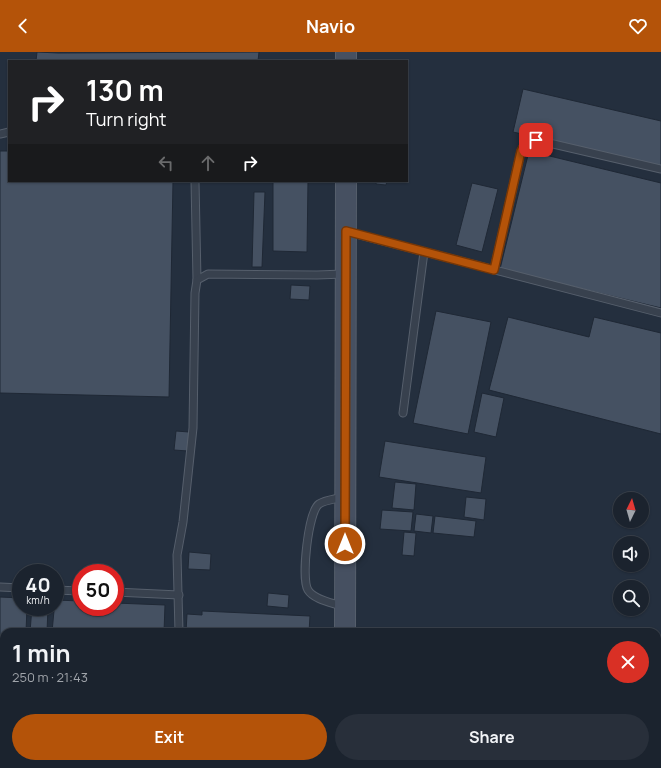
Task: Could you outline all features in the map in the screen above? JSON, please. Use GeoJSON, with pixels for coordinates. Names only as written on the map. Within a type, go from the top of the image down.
{"type":"FeatureCollection","features":[{"type":"Feature","properties":{"kind":"main road"},"geometry":{"type":"LineString","coordinates":[[345,628],[346,182]]}},
{"type":"Feature","properties":{"kind":"lane"},"geometry":{"type":"LineString","coordinates":[[494,270],[521,151],[525,144],[536,140],[661,169]]}},
{"type":"Feature","properties":{"kind":"lane"},"geometry":{"type":"LineString","coordinates":[[179,628],[177,555],[194,428],[195,293],[197,280],[195,182]]}},
{"type":"Feature","properties":{"kind":"lane"},"geometry":{"type":"LineString","coordinates":[[346,231],[661,313]]}},
{"type":"Feature","properties":{"kind":"lane"},"geometry":{"type":"LineString","coordinates":[[403,413],[424,252]]}},
{"type":"Feature","properties":{"kind":"lane"},"geometry":{"type":"LineString","coordinates":[[197,280],[208,274],[317,276],[346,274]]}},
{"type":"Feature","properties":{"kind":"lane"},"geometry":{"type":"LineString","coordinates":[[345,496],[320,504],[313,513],[308,531],[306,580],[308,590],[315,596],[345,607]]}},
{"type":"Feature","properties":{"kind":"lane"},"geometry":{"type":"LineString","coordinates":[[0,587],[12,588]]}},
{"type":"Feature","properties":{"kind":"lane"},"geometry":{"type":"LineString","coordinates":[[124,592],[179,595]]}},
{"type":"Feature","properties":{"kind":"building"},"geometry":{"type":"Polygon","coordinates":[[[37,52],[259,52],[258,60],[36,60],[37,52]]]}},
{"type":"Feature","properties":{"kind":"building"},"geometry":{"type":"Polygon","coordinates":[[[523,89],[661,121],[661,166],[513,132],[523,89]]]}},
{"type":"Feature","properties":{"kind":"building"},"geometry":{"type":"Polygon","coordinates":[[[0,151],[8,151],[8,182],[173,182],[169,397],[0,393],[0,151]]]}},
{"type":"Feature","properties":{"kind":"building"},"geometry":{"type":"Polygon","coordinates":[[[529,151],[661,183],[661,308],[500,269],[529,151]]]}},
{"type":"Feature","properties":{"kind":"building"},"geometry":{"type":"Polygon","coordinates":[[[273,182],[308,182],[307,252],[273,251],[273,182]]]}},
{"type":"Feature","properties":{"kind":"building"},"geometry":{"type":"Polygon","coordinates":[[[376,182],[387,182],[386,185],[376,184],[376,182]]]}},
{"type":"Feature","properties":{"kind":"building"},"geometry":{"type":"Polygon","coordinates":[[[472,183],[498,189],[482,252],[456,245],[472,183]]]}},
{"type":"Feature","properties":{"kind":"building"},"geometry":{"type":"Polygon","coordinates":[[[254,192],[265,192],[262,267],[252,267],[254,192]]]}},
{"type":"Feature","properties":{"kind":"building"},"geometry":{"type":"Polygon","coordinates":[[[291,285],[310,286],[309,300],[290,299],[291,285]]]}},
{"type":"Feature","properties":{"kind":"building"},"geometry":{"type":"Polygon","coordinates":[[[436,311],[491,322],[468,434],[413,423],[436,311]]]}},
{"type":"Feature","properties":{"kind":"building"},"geometry":{"type":"Polygon","coordinates":[[[508,317],[589,337],[594,317],[661,333],[661,434],[489,390],[508,317]]]}},
{"type":"Feature","properties":{"kind":"building"},"geometry":{"type":"Polygon","coordinates":[[[482,393],[504,398],[496,437],[474,432],[482,393]]]}},
{"type":"Feature","properties":{"kind":"building"},"geometry":{"type":"Polygon","coordinates":[[[176,431],[189,432],[188,451],[174,450],[176,431]]]}},
{"type":"Feature","properties":{"kind":"building"},"geometry":{"type":"Polygon","coordinates":[[[385,441],[486,457],[481,493],[379,477],[385,441]]]}},
{"type":"Feature","properties":{"kind":"building"},"geometry":{"type":"Polygon","coordinates":[[[395,482],[416,484],[414,510],[392,508],[395,482]]]}},
{"type":"Feature","properties":{"kind":"building"},"geometry":{"type":"Polygon","coordinates":[[[466,497],[486,499],[484,520],[464,517],[466,497]]]}},
{"type":"Feature","properties":{"kind":"building"},"geometry":{"type":"Polygon","coordinates":[[[382,510],[413,512],[411,531],[380,529],[382,510]]]}},
{"type":"Feature","properties":{"kind":"building"},"geometry":{"type":"Polygon","coordinates":[[[416,514],[433,516],[431,533],[414,531],[416,514]]]}},
{"type":"Feature","properties":{"kind":"building"},"geometry":{"type":"Polygon","coordinates":[[[435,516],[476,521],[474,537],[433,533],[435,516]]]}},
{"type":"Feature","properties":{"kind":"building"},"geometry":{"type":"Polygon","coordinates":[[[404,532],[416,533],[414,556],[402,555],[404,532]]]}},
{"type":"Feature","properties":{"kind":"building"},"geometry":{"type":"Polygon","coordinates":[[[189,552],[211,554],[210,570],[188,569],[189,552]]]}},
{"type":"Feature","properties":{"kind":"building"},"geometry":{"type":"Polygon","coordinates":[[[268,593],[289,595],[288,608],[267,606],[268,593]]]}},
{"type":"Feature","properties":{"kind":"building"},"geometry":{"type":"Polygon","coordinates":[[[0,597],[12,598],[12,616],[27,616],[26,628],[0,628],[0,597]]]}},
{"type":"Feature","properties":{"kind":"building"},"geometry":{"type":"Polygon","coordinates":[[[64,600],[72,601],[72,616],[124,616],[124,603],[165,605],[164,628],[52,628],[54,616],[64,616],[64,600]]]}},
{"type":"Feature","properties":{"kind":"building"},"geometry":{"type":"Polygon","coordinates":[[[202,611],[310,616],[309,628],[186,628],[187,614],[202,615],[202,611]]]}},
{"type":"Feature","properties":{"kind":"building"},"geometry":{"type":"Polygon","coordinates":[[[31,616],[48,616],[47,628],[30,628],[31,616]]]}},
{"type":"Feature","properties":{"kind":"route"},"geometry":{"type":"LineString","coordinates":[[345,544],[346,231],[494,270],[521,151],[525,144],[536,140]]}}]}
